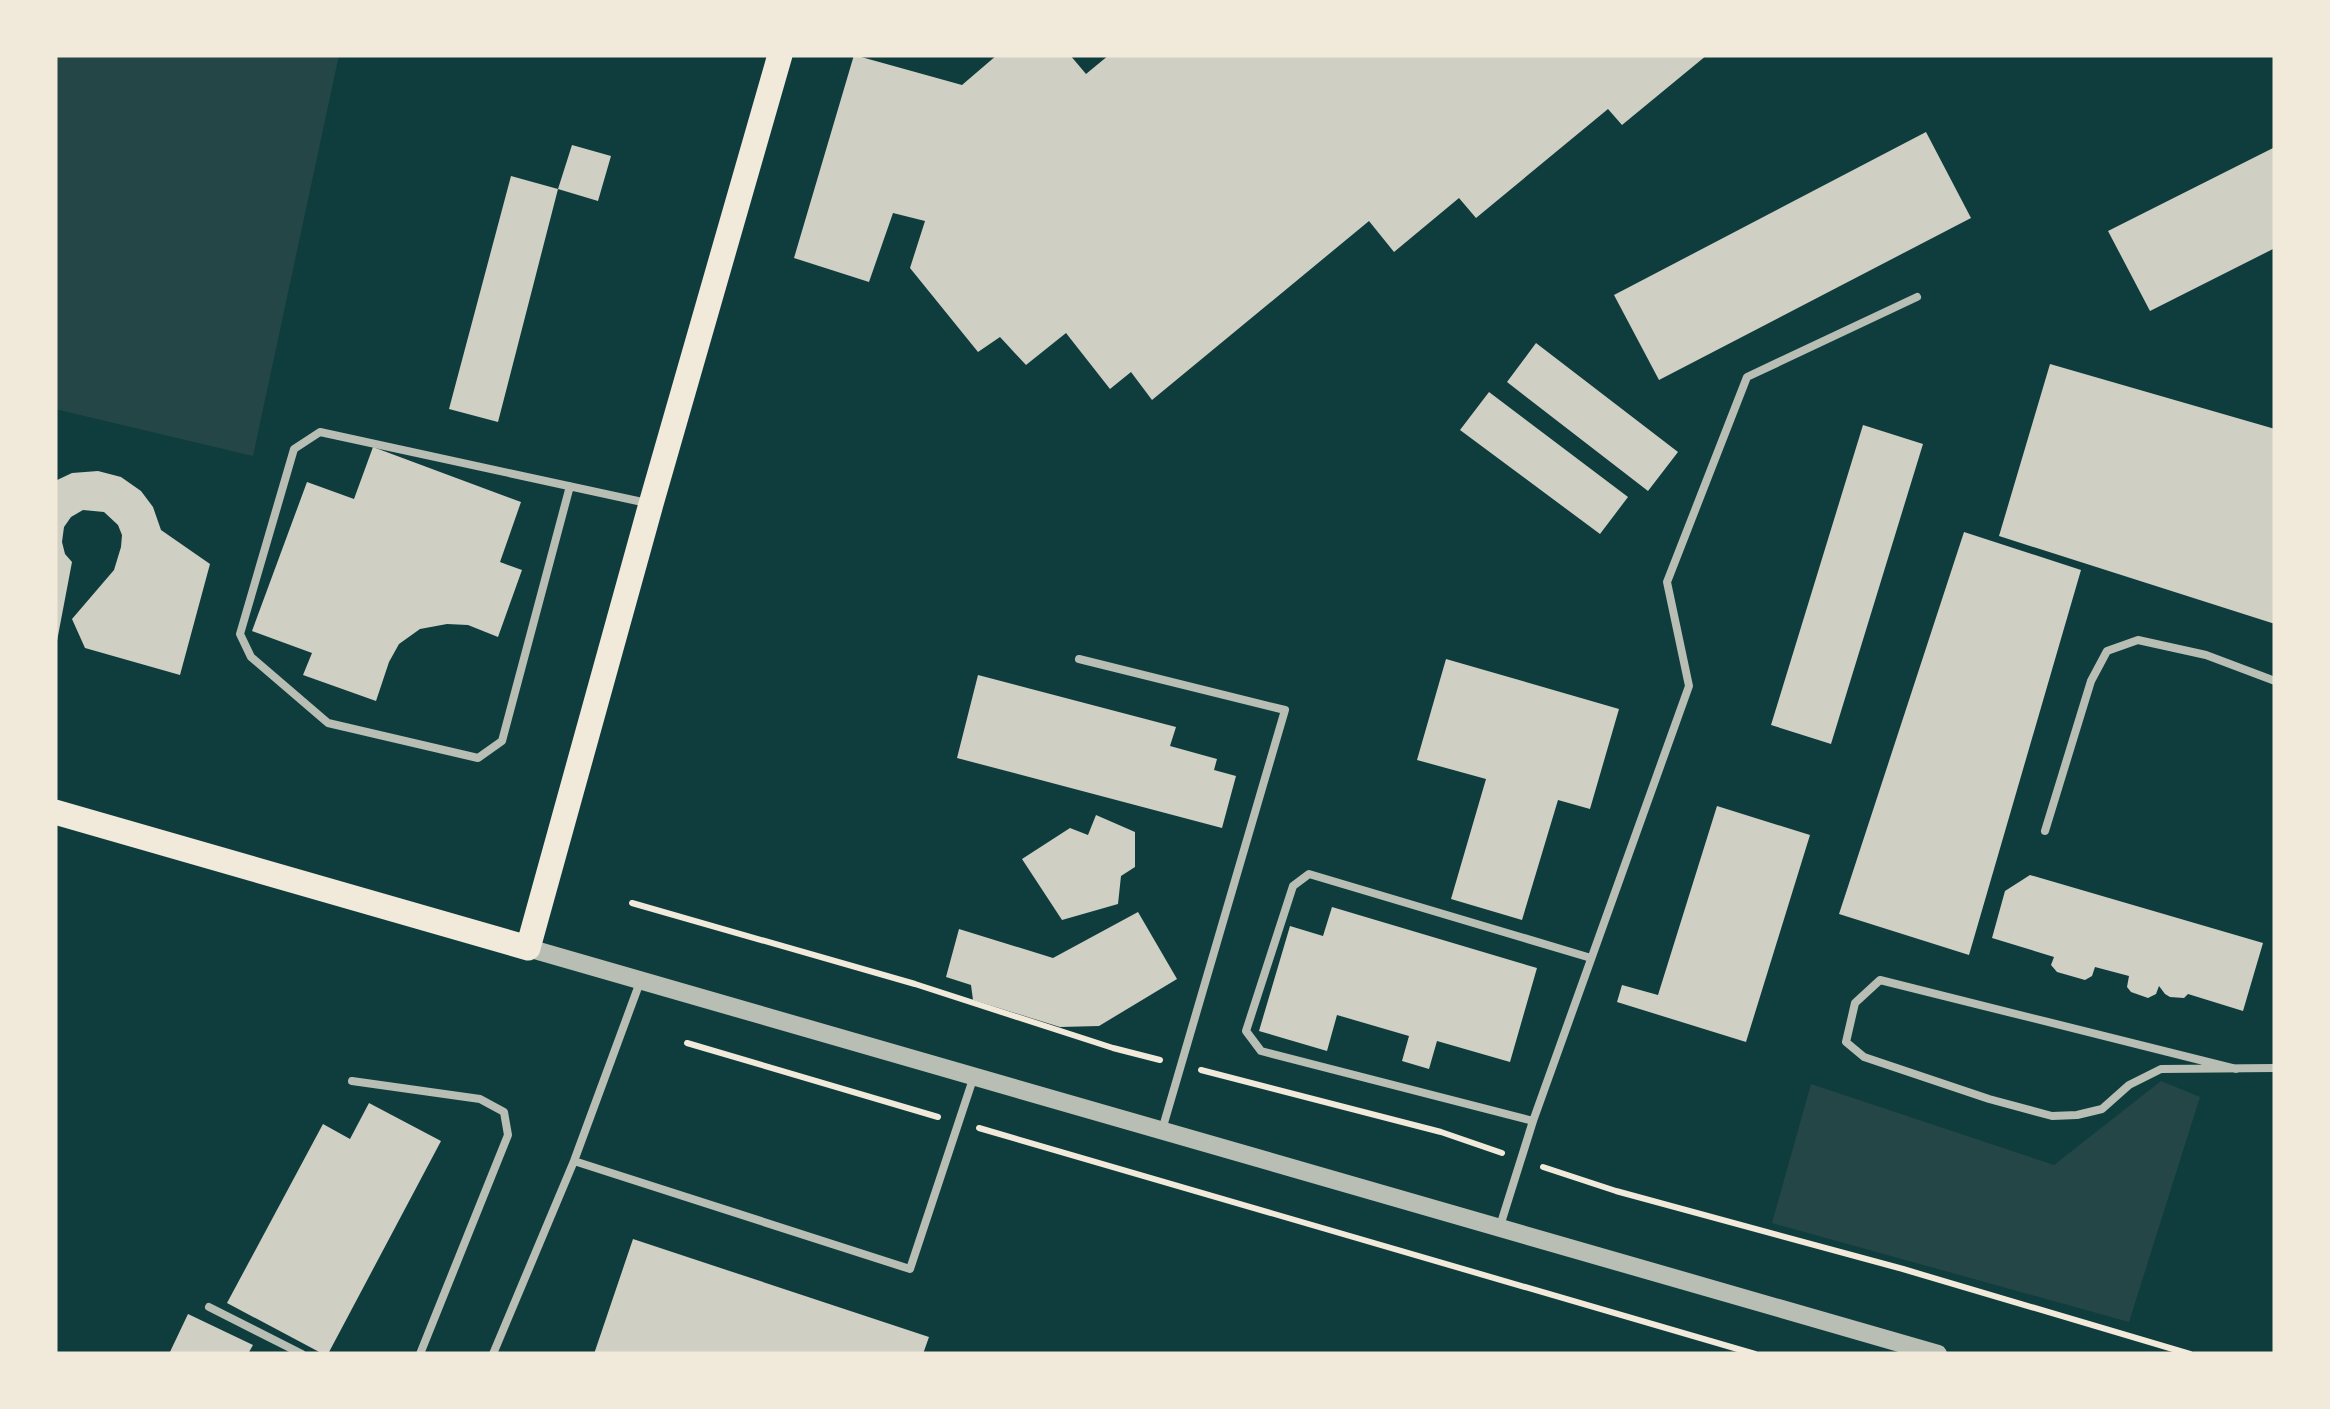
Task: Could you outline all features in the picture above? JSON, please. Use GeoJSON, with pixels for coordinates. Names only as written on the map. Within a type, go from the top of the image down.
{"type":"FeatureCollection","features":[{"type":"Feature","properties":{"kind":"main road"},"geometry":{"type":"LineString","coordinates":[[55,812],[528,948],[780,55]]}},
{"type":"Feature","properties":{"kind":"street"},"geometry":{"type":"LineString","coordinates":[[528,948],[1938,1354]]}},
{"type":"Feature","properties":{"kind":"lane"},"geometry":{"type":"LineString","coordinates":[[1499,1228],[1533,1121],[1688,686],[1667,582],[1747,377],[1917,296]]}},
{"type":"Feature","properties":{"kind":"lane"},"geometry":{"type":"LineString","coordinates":[[570,486],[502,741],[478,758],[328,722],[251,657],[240,634],[294,450],[320,432],[570,486],[651,504]]}},
{"type":"Feature","properties":{"kind":"lane"},"geometry":{"type":"LineString","coordinates":[[2045,831],[2091,682],[2107,651],[2138,640],[2206,654],[2275,681]]}},
{"type":"Feature","properties":{"kind":"lane"},"geometry":{"type":"LineString","coordinates":[[1079,659],[1284,710],[1162,1130]]}},
{"type":"Feature","properties":{"kind":"lane"},"geometry":{"type":"LineString","coordinates":[[1533,1121],[1262,1051],[1246,1031],[1293,886],[1308,874],[1592,958]]}},
{"type":"Feature","properties":{"kind":"lane"},"geometry":{"type":"LineString","coordinates":[[2236,1069],[1880,980],[1855,1003],[1846,1042],[1864,1057],[2052,1116],[2102,1109],[2129,1085],[2161,1069],[2236,1069],[2275,1068]]}},
{"type":"Feature","properties":{"kind":"lane"},"geometry":{"type":"LineString","coordinates":[[493,1354],[574,1161],[641,981]]}},
{"type":"Feature","properties":{"kind":"lane"},"geometry":{"type":"LineString","coordinates":[[574,1161],[910,1269],[974,1075]]}},
{"type":"Feature","properties":{"kind":"lane"},"geometry":{"type":"LineString","coordinates":[[352,1081],[480,1099],[504,1112],[508,1135],[420,1354]]}},
{"type":"Feature","properties":{"kind":"lane"},"geometry":{"type":"LineString","coordinates":[[209,1307],[302,1354]]}},
{"type":"Feature","properties":{"kind":"path"},"geometry":{"type":"LineString","coordinates":[[632,903],[1171,1062]]}},
{"type":"Feature","properties":{"kind":"path"},"geometry":{"type":"LineString","coordinates":[[687,1043],[947,1119]]}},
{"type":"Feature","properties":{"kind":"path"},"geometry":{"type":"LineString","coordinates":[[1190,1068],[1442,1132],[1511,1156]]}},
{"type":"Feature","properties":{"kind":"path"},"geometry":{"type":"LineString","coordinates":[[966,1124],[1756,1354]]}},
{"type":"Feature","properties":{"kind":"path"},"geometry":{"type":"LineString","coordinates":[[1528,1162],[1616,1191],[1903,1269],[2190,1354]]}},
{"type":"Feature","properties":{"kind":"shaded area"},"geometry":{"type":"Polygon","coordinates":[[[55,55],[339,55],[253,456],[55,409],[55,55]]]}},
{"type":"Feature","properties":{"kind":"shaded area"},"geometry":{"type":"Polygon","coordinates":[[[2161,1081],[2200,1097],[2129,1322],[1772,1223],[1811,1084],[2054,1165],[2161,1081]]]}},
{"type":"Feature","properties":{"kind":"building"},"geometry":{"type":"Polygon","coordinates":[[[854,55],[962,85],[997,55],[1070,55],[1086,74],[1109,55],[1707,55],[1622,125],[1608,109],[1476,218],[1459,198],[1394,252],[1369,221],[1152,400],[1131,372],[1110,389],[1066,333],[1026,365],[1000,337],[978,352],[910,268],[925,221],[893,213],[869,282],[794,258],[854,55]]]}},
{"type":"Feature","properties":{"kind":"building"},"geometry":{"type":"Polygon","coordinates":[[[1926,132],[1971,218],[1659,380],[1614,295],[1926,132]]]}},
{"type":"Feature","properties":{"kind":"building"},"geometry":{"type":"Polygon","coordinates":[[[572,145],[611,156],[598,201],[558,189],[572,145]]]}},
{"type":"Feature","properties":{"kind":"building"},"geometry":{"type":"Polygon","coordinates":[[[2275,147],[2275,248],[2150,311],[2108,231],[2275,147]]]}},
{"type":"Feature","properties":{"kind":"building"},"geometry":{"type":"Polygon","coordinates":[[[511,176],[558,189],[498,422],[449,409],[511,176]]]}},
{"type":"Feature","properties":{"kind":"building"},"geometry":{"type":"Polygon","coordinates":[[[1536,343],[1678,452],[1648,491],[1507,382],[1536,343]]]}},
{"type":"Feature","properties":{"kind":"building"},"geometry":{"type":"Polygon","coordinates":[[[2050,364],[2275,429],[2275,624],[1999,536],[2050,364]]]}},
{"type":"Feature","properties":{"kind":"building"},"geometry":{"type":"Polygon","coordinates":[[[1489,392],[1628,497],[1600,534],[1460,430],[1489,392]]]}},
{"type":"Feature","properties":{"kind":"building"},"geometry":{"type":"Polygon","coordinates":[[[1863,425],[1923,444],[1831,744],[1771,725],[1863,425]]]}},
{"type":"Feature","properties":{"kind":"building"},"geometry":{"type":"Polygon","coordinates":[[[373,447],[521,502],[500,562],[522,570],[498,637],[468,625],[420,629],[399,644],[376,701],[303,675],[312,653],[252,631],[307,482],[354,499],[373,447]]]}},
{"type":"Feature","properties":{"kind":"building"},"geometry":{"type":"Polygon","coordinates":[[[98,471],[121,477],[141,491],[153,507],[161,530],[210,564],[180,675],[85,648],[72,619],[114,570],[121,547],[118,525],[104,512],[83,510],[64,527],[62,542],[72,562],[55,641],[55,481],[72,473],[98,471]]]}},
{"type":"Feature","properties":{"kind":"building"},"geometry":{"type":"Polygon","coordinates":[[[1964,532],[2081,570],[1969,955],[1839,914],[1964,532]]]}},
{"type":"Feature","properties":{"kind":"building"},"geometry":{"type":"Polygon","coordinates":[[[1446,659],[1619,709],[1590,809],[1558,800],[1522,920],[1451,899],[1486,779],[1417,760],[1446,659]]]}},
{"type":"Feature","properties":{"kind":"building"},"geometry":{"type":"Polygon","coordinates":[[[978,675],[1176,727],[1170,746],[1217,759],[1214,770],[1236,776],[1222,828],[957,758],[978,675]]]}},
{"type":"Feature","properties":{"kind":"building"},"geometry":{"type":"Polygon","coordinates":[[[1717,806],[1810,835],[1746,1042],[1617,1002],[1622,985],[1658,995],[1717,806]]]}},
{"type":"Feature","properties":{"kind":"building"},"geometry":{"type":"Polygon","coordinates":[[[1096,815],[1135,832],[1135,867],[1121,876],[1118,904],[1062,920],[1022,859],[1070,828],[1088,835],[1096,815]]]}},
{"type":"Feature","properties":{"kind":"building"},"geometry":{"type":"Polygon","coordinates":[[[2030,875],[2263,943],[2243,1011],[2188,994],[2184,998],[2170,997],[2159,986],[2156,994],[2148,998],[2131,992],[2127,987],[2129,976],[2095,967],[2092,976],[2085,980],[2057,972],[2051,965],[2054,957],[1992,938],[2005,891],[2030,875]]]}},
{"type":"Feature","properties":{"kind":"building"},"geometry":{"type":"Polygon","coordinates":[[[1332,907],[1537,968],[1510,1062],[1437,1041],[1429,1069],[1402,1061],[1409,1036],[1337,1015],[1327,1051],[1259,1031],[1290,926],[1323,936],[1332,907]]]}},
{"type":"Feature","properties":{"kind":"building"},"geometry":{"type":"Polygon","coordinates":[[[1138,912],[1177,979],[1099,1026],[1060,1027],[973,1000],[971,985],[946,977],[959,929],[1053,958],[1138,912]]]}},
{"type":"Feature","properties":{"kind":"building"},"geometry":{"type":"Polygon","coordinates":[[[369,1103],[441,1141],[328,1354],[323,1354],[227,1303],[323,1124],[350,1139],[369,1103]]]}},
{"type":"Feature","properties":{"kind":"building"},"geometry":{"type":"Polygon","coordinates":[[[633,1239],[929,1337],[923,1354],[594,1354],[633,1239]]]}},
{"type":"Feature","properties":{"kind":"building"},"geometry":{"type":"Polygon","coordinates":[[[188,1314],[253,1345],[248,1354],[169,1354],[188,1314]]]}}]}
